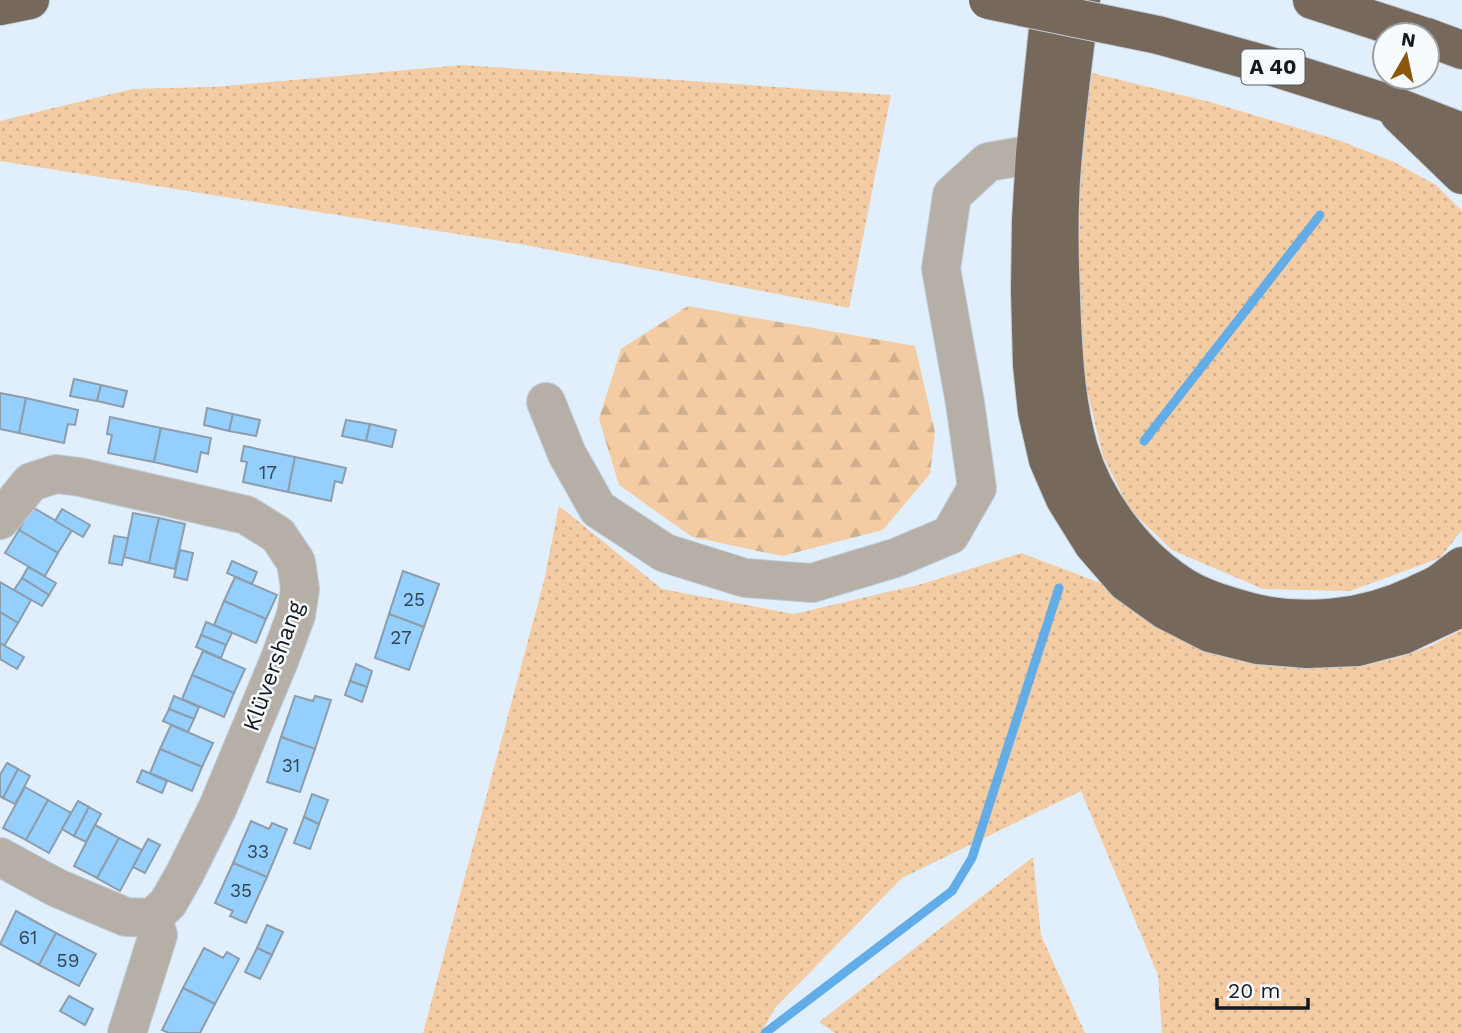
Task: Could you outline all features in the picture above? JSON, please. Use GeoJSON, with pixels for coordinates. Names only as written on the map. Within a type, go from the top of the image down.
{"type":"FeatureCollection","features":[{"type":"Feature","properties":{"kind":"highway"},"geometry":{"type":"LineString","coordinates":[[0,6],[30,0]]}},
{"type":"Feature","properties":{"kind":"highway","name":"A 40"},"geometry":{"type":"LineString","coordinates":[[988,0],[1158,34],[1387,103],[1462,132]]}},
{"type":"Feature","properties":{"kind":"highway"},"geometry":{"type":"LineString","coordinates":[[1051,0],[1031,221],[1032,365],[1037,412],[1048,460],[1065,499],[1093,544],[1126,582],[1165,610],[1210,633],[1258,645],[1307,649],[1357,647],[1403,635],[1462,605]]}},
{"type":"Feature","properties":{"kind":"highway"},"geometry":{"type":"LineString","coordinates":[[1081,0],[1061,181],[1061,293],[1065,366],[1069,405],[1080,450],[1094,486],[1114,520],[1143,554],[1179,583],[1219,603],[1261,615],[1309,620],[1356,615],[1398,603],[1439,583],[1462,566]]}},
{"type":"Feature","properties":{"kind":"highway"},"geometry":{"type":"LineString","coordinates":[[1312,0],[1377,21]]}},
{"type":"Feature","properties":{"kind":"highway"},"geometry":{"type":"LineString","coordinates":[[1441,42],[1462,50]]}},
{"type":"Feature","properties":{"kind":"highway"},"geometry":{"type":"LineString","coordinates":[[1387,103],[1462,175]]}},
{"type":"Feature","properties":{"kind":"street"},"geometry":{"type":"LineString","coordinates":[[545,402],[567,454],[598,509],[665,553],[745,578],[812,583],[895,558],[950,535],[977,488],[941,269],[952,195],[988,162],[1035,154]]}},
{"type":"Feature","properties":{"kind":"street","name":"Klüvershang"},"geometry":{"type":"LineString","coordinates":[[0,520],[31,482],[55,474],[80,477],[246,515],[278,535],[296,562],[300,589],[296,615],[279,661],[213,818],[168,903],[152,918]]}},
{"type":"Feature","properties":{"kind":"street"},"geometry":{"type":"LineString","coordinates":[[0,857],[57,888],[126,917],[152,918],[158,935],[127,1033]]}},
{"type":"Feature","properties":{"kind":"green space"},"geometry":{"type":"Polygon","coordinates":[[[463,65],[891,95],[849,308],[525,245],[0,161],[0,121],[132,89],[213,87],[463,65]]]}},
{"type":"Feature","properties":{"kind":"green space"},"geometry":{"type":"Polygon","coordinates":[[[1092,73],[1210,102],[1341,141],[1394,162],[1436,185],[1462,211],[1462,530],[1440,558],[1350,591],[1263,589],[1172,550],[1130,510],[1103,456],[1078,353],[1081,141],[1092,73]]]}},
{"type":"Feature","properties":{"kind":"green space"},"geometry":{"type":"Polygon","coordinates":[[[688,306],[915,346],[935,432],[930,474],[883,530],[782,556],[692,537],[619,485],[599,419],[621,349],[688,306]]]}},
{"type":"Feature","properties":{"kind":"green space"},"geometry":{"type":"Polygon","coordinates":[[[559,506],[662,589],[794,614],[922,584],[1021,553],[1106,585],[1237,658],[1301,668],[1358,667],[1403,656],[1435,644],[1462,629],[1462,1033],[1162,1033],[1158,975],[1081,791],[902,878],[775,1008],[761,1033],[423,1033],[544,581],[559,506]]]}},
{"type":"Feature","properties":{"kind":"green space"},"geometry":{"type":"Polygon","coordinates":[[[1033,857],[1041,935],[1085,1033],[835,1033],[819,1022],[1033,857]]]}},
{"type":"Feature","properties":{"kind":"building"},"geometry":{"type":"Polygon","coordinates":[[[74,379],[101,385],[97,401],[70,396],[74,379]]]}},
{"type":"Feature","properties":{"kind":"building"},"geometry":{"type":"Polygon","coordinates":[[[101,385],[127,391],[123,407],[97,401],[101,385]]]}},
{"type":"Feature","properties":{"kind":"building"},"geometry":{"type":"Polygon","coordinates":[[[0,393],[26,398],[19,433],[0,429],[0,393]]]}},
{"type":"Feature","properties":{"kind":"building"},"geometry":{"type":"Polygon","coordinates":[[[26,398],[78,410],[75,425],[68,424],[64,443],[19,433],[26,398]]]}},
{"type":"Feature","properties":{"kind":"building"},"geometry":{"type":"Polygon","coordinates":[[[207,408],[233,414],[229,431],[204,425],[207,408]]]}},
{"type":"Feature","properties":{"kind":"building"},"geometry":{"type":"Polygon","coordinates":[[[233,414],[260,420],[256,436],[229,431],[233,414]]]}},
{"type":"Feature","properties":{"kind":"building"},"geometry":{"type":"Polygon","coordinates":[[[110,417],[161,428],[154,462],[108,453],[112,435],[107,434],[110,417]]]}},
{"type":"Feature","properties":{"kind":"building"},"geometry":{"type":"Polygon","coordinates":[[[346,420],[370,424],[366,441],[342,436],[346,420]]]}},
{"type":"Feature","properties":{"kind":"building"},"geometry":{"type":"Polygon","coordinates":[[[370,424],[396,430],[392,447],[366,441],[370,424]]]}},
{"type":"Feature","properties":{"kind":"building"},"geometry":{"type":"Polygon","coordinates":[[[161,428],[211,438],[208,454],[201,452],[197,472],[154,462],[161,428]]]}},
{"type":"Feature","properties":{"kind":"building"},"geometry":{"type":"Polygon","coordinates":[[[244,446],[295,457],[288,492],[243,482],[247,462],[241,461],[244,446]]]}},
{"type":"Feature","properties":{"kind":"building"},"geometry":{"type":"Polygon","coordinates":[[[295,457],[346,468],[342,483],[335,481],[331,501],[288,492],[295,457]]]}},
{"type":"Feature","properties":{"kind":"building"},"geometry":{"type":"Polygon","coordinates":[[[32,507],[72,530],[58,553],[19,530],[32,507]]]}},
{"type":"Feature","properties":{"kind":"building"},"geometry":{"type":"Polygon","coordinates":[[[62,509],[90,525],[83,537],[55,521],[62,509]]]}},
{"type":"Feature","properties":{"kind":"building"},"geometry":{"type":"Polygon","coordinates":[[[133,513],[159,518],[149,563],[124,557],[133,513]]]}},
{"type":"Feature","properties":{"kind":"building"},"geometry":{"type":"Polygon","coordinates":[[[159,518],[185,524],[175,569],[149,563],[159,518]]]}},
{"type":"Feature","properties":{"kind":"building"},"geometry":{"type":"Polygon","coordinates":[[[19,530],[58,553],[45,576],[5,553],[19,530]]]}},
{"type":"Feature","properties":{"kind":"building"},"geometry":{"type":"Polygon","coordinates":[[[114,536],[128,538],[122,565],[109,563],[114,536]]]}},
{"type":"Feature","properties":{"kind":"building"},"geometry":{"type":"Polygon","coordinates":[[[180,550],[193,553],[187,580],[174,577],[180,550]]]}},
{"type":"Feature","properties":{"kind":"building"},"geometry":{"type":"Polygon","coordinates":[[[232,561],[257,572],[252,584],[227,573],[232,561]]]}},
{"type":"Feature","properties":{"kind":"building"},"geometry":{"type":"Polygon","coordinates":[[[28,567],[56,583],[49,595],[22,578],[28,567]]]}},
{"type":"Feature","properties":{"kind":"building"},"geometry":{"type":"Polygon","coordinates":[[[403,571],[439,584],[424,627],[389,614],[403,571]]]}},
{"type":"Feature","properties":{"kind":"building"},"geometry":{"type":"Polygon","coordinates":[[[235,577],[277,595],[266,619],[224,601],[235,577]]]}},
{"type":"Feature","properties":{"kind":"building"},"geometry":{"type":"Polygon","coordinates":[[[22,578],[49,595],[42,606],[14,590],[22,578]]]}},
{"type":"Feature","properties":{"kind":"building"},"geometry":{"type":"Polygon","coordinates":[[[0,582],[31,600],[18,623],[0,612],[0,582]]]}},
{"type":"Feature","properties":{"kind":"building"},"geometry":{"type":"Polygon","coordinates":[[[224,601],[266,619],[256,643],[214,625],[224,601]]]}},
{"type":"Feature","properties":{"kind":"building"},"geometry":{"type":"Polygon","coordinates":[[[0,612],[18,623],[4,646],[0,643],[0,612]]]}},
{"type":"Feature","properties":{"kind":"building"},"geometry":{"type":"Polygon","coordinates":[[[389,614],[424,627],[409,670],[375,658],[389,614]]]}},
{"type":"Feature","properties":{"kind":"building"},"geometry":{"type":"Polygon","coordinates":[[[206,622],[232,633],[226,645],[201,635],[206,622]]]}},
{"type":"Feature","properties":{"kind":"building"},"geometry":{"type":"Polygon","coordinates":[[[201,635],[226,645],[221,658],[196,647],[201,635]]]}},
{"type":"Feature","properties":{"kind":"building"},"geometry":{"type":"Polygon","coordinates":[[[0,643],[24,657],[17,669],[0,659],[0,643]]]}},
{"type":"Feature","properties":{"kind":"building"},"geometry":{"type":"Polygon","coordinates":[[[203,651],[245,669],[234,693],[192,675],[203,651]]]}},
{"type":"Feature","properties":{"kind":"building"},"geometry":{"type":"Polygon","coordinates":[[[356,664],[372,671],[367,687],[350,681],[356,664]]]}},
{"type":"Feature","properties":{"kind":"building"},"geometry":{"type":"Polygon","coordinates":[[[192,675],[234,693],[224,717],[182,699],[192,675]]]}},
{"type":"Feature","properties":{"kind":"building"},"geometry":{"type":"Polygon","coordinates":[[[350,681],[367,687],[362,702],[345,695],[350,681]]]}},
{"type":"Feature","properties":{"kind":"building"},"geometry":{"type":"Polygon","coordinates":[[[174,696],[199,707],[194,719],[169,709],[174,696]]]}},
{"type":"Feature","properties":{"kind":"building"},"geometry":{"type":"Polygon","coordinates":[[[295,696],[313,701],[315,696],[331,700],[315,749],[281,737],[295,696]]]}},
{"type":"Feature","properties":{"kind":"building"},"geometry":{"type":"Polygon","coordinates":[[[169,709],[194,719],[188,732],[163,721],[169,709]]]}},
{"type":"Feature","properties":{"kind":"building"},"geometry":{"type":"Polygon","coordinates":[[[171,725],[213,743],[202,767],[160,749],[171,725]]]}},
{"type":"Feature","properties":{"kind":"building"},"geometry":{"type":"Polygon","coordinates":[[[281,737],[315,749],[300,792],[267,782],[281,737]]]}},
{"type":"Feature","properties":{"kind":"building"},"geometry":{"type":"Polygon","coordinates":[[[160,749],[202,767],[192,791],[150,773],[160,749]]]}},
{"type":"Feature","properties":{"kind":"building"},"geometry":{"type":"Polygon","coordinates":[[[7,763],[18,769],[3,798],[0,796],[0,775],[7,763]]]}},
{"type":"Feature","properties":{"kind":"building"},"geometry":{"type":"Polygon","coordinates":[[[18,769],[30,776],[15,804],[3,798],[18,769]]]}},
{"type":"Feature","properties":{"kind":"building"},"geometry":{"type":"Polygon","coordinates":[[[142,770],[167,781],[162,793],[137,782],[142,770]]]}},
{"type":"Feature","properties":{"kind":"building"},"geometry":{"type":"Polygon","coordinates":[[[25,787],[48,800],[26,840],[3,828],[25,787]]]}},
{"type":"Feature","properties":{"kind":"building"},"geometry":{"type":"Polygon","coordinates":[[[312,794],[328,800],[319,824],[304,817],[312,794]]]}},
{"type":"Feature","properties":{"kind":"building"},"geometry":{"type":"Polygon","coordinates":[[[48,800],[71,813],[49,853],[26,840],[48,800]]]}},
{"type":"Feature","properties":{"kind":"building"},"geometry":{"type":"Polygon","coordinates":[[[78,801],[89,807],[74,836],[62,829],[78,801]]]}},
{"type":"Feature","properties":{"kind":"building"},"geometry":{"type":"Polygon","coordinates":[[[89,807],[101,814],[86,842],[74,836],[89,807]]]}},
{"type":"Feature","properties":{"kind":"building"},"geometry":{"type":"Polygon","coordinates":[[[304,817],[319,824],[310,849],[294,843],[304,817]]]}},
{"type":"Feature","properties":{"kind":"building"},"geometry":{"type":"Polygon","coordinates":[[[251,821],[269,829],[272,823],[287,829],[267,877],[233,863],[251,821]]]}},
{"type":"Feature","properties":{"kind":"building"},"geometry":{"type":"Polygon","coordinates":[[[95,825],[119,838],[97,878],[74,866],[95,825]]]}},
{"type":"Feature","properties":{"kind":"building"},"geometry":{"type":"Polygon","coordinates":[[[119,838],[142,850],[120,891],[97,878],[119,838]]]}},
{"type":"Feature","properties":{"kind":"building"},"geometry":{"type":"Polygon","coordinates":[[[148,839],[160,845],[145,873],[133,867],[148,839]]]}},
{"type":"Feature","properties":{"kind":"building"},"geometry":{"type":"Polygon","coordinates":[[[233,863],[267,877],[246,923],[230,916],[233,911],[215,903],[233,863]]]}},
{"type":"Feature","properties":{"kind":"building"},"geometry":{"type":"Polygon","coordinates":[[[16,911],[56,933],[39,965],[0,944],[16,911]]]}},
{"type":"Feature","properties":{"kind":"building"},"geometry":{"type":"Polygon","coordinates":[[[267,925],[283,932],[272,955],[257,948],[267,925]]]}},
{"type":"Feature","properties":{"kind":"building"},"geometry":{"type":"Polygon","coordinates":[[[56,933],[96,954],[79,986],[39,965],[56,933]]]}},
{"type":"Feature","properties":{"kind":"building"},"geometry":{"type":"Polygon","coordinates":[[[204,948],[223,958],[227,952],[239,959],[215,1004],[183,988],[204,948]]]}},
{"type":"Feature","properties":{"kind":"building"},"geometry":{"type":"Polygon","coordinates":[[[257,948],[272,955],[260,979],[245,972],[257,948]]]}},
{"type":"Feature","properties":{"kind":"building"},"geometry":{"type":"Polygon","coordinates":[[[183,988],[215,1004],[200,1033],[169,1033],[162,1030],[183,988]]]}},
{"type":"Feature","properties":{"kind":"building"},"geometry":{"type":"Polygon","coordinates":[[[69,996],[93,1009],[85,1025],[60,1011],[69,996]]]}},
{"type":"Feature","properties":{"kind":"waterway"},"geometry":{"type":"LineString","coordinates":[[1144,441],[1320,215]]}},
{"type":"Feature","properties":{"kind":"waterway"},"geometry":{"type":"LineString","coordinates":[[765,1033],[952,891],[972,858],[1059,588]]}}]}
